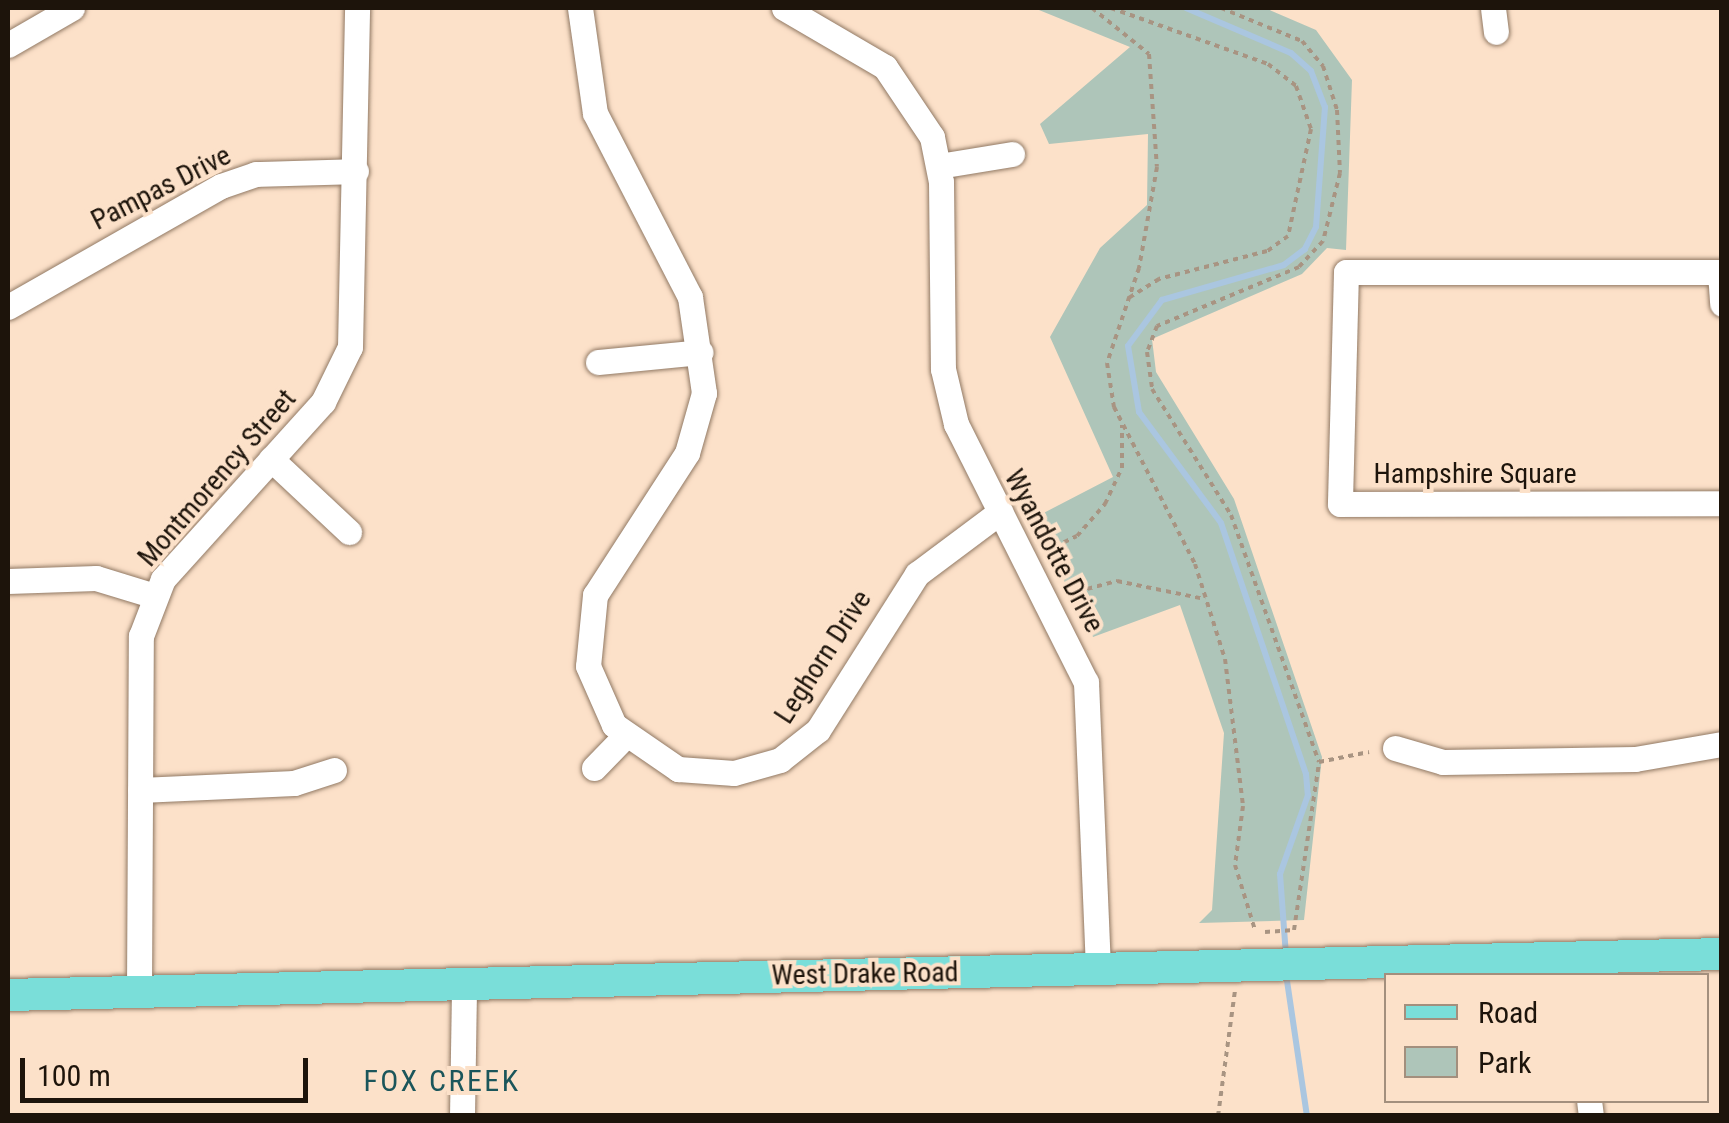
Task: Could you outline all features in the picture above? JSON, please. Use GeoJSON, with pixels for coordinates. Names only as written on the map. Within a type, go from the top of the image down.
{"type":"FeatureCollection","features":[{"type":"Feature","properties":{"kind":"main road","name":"West Drake Road"},"geometry":{"type":"LineString","coordinates":[[8,995],[1098,969],[1254,954],[1300,964],[1580,967],[1722,954]]}},
{"type":"Feature","properties":{"kind":"street"},"geometry":{"type":"LineString","coordinates":[[8,45],[72,8]]}},
{"type":"Feature","properties":{"kind":"street","name":"Montmorency Street"},"geometry":{"type":"LineString","coordinates":[[140,992],[136,672],[154,596],[323,402],[350,347],[357,8]]}},
{"type":"Feature","properties":{"kind":"street","name":"Leghorn Drive"},"geometry":{"type":"LineString","coordinates":[[580,8],[595,112],[690,297],[701,352],[695,436],[596,595],[588,629],[595,691],[625,736],[662,763],[695,772],[780,760],[818,730],[916,574],[1000,512]]}},
{"type":"Feature","properties":{"kind":"street","name":"Wyandotte Drive"},"geometry":{"type":"LineString","coordinates":[[784,8],[885,67],[919,110],[939,166],[947,393],[1000,512],[1086,682],[1098,969]]}},
{"type":"Feature","properties":{"kind":"street"},"geometry":{"type":"LineString","coordinates":[[939,166],[1012,154]]}},
{"type":"Feature","properties":{"kind":"street","name":"Pampas Drive"},"geometry":{"type":"LineString","coordinates":[[8,307],[221,186],[256,174],[356,171]]}},
{"type":"Feature","properties":{"kind":"street"},"geometry":{"type":"LineString","coordinates":[[1337,264],[1721,272],[1722,304]]}},
{"type":"Feature","properties":{"kind":"street","name":"Hampshire Square"},"geometry":{"type":"LineString","coordinates":[[1337,264],[1340,504],[1722,503]]}},
{"type":"Feature","properties":{"kind":"street"},"geometry":{"type":"LineString","coordinates":[[598,362],[701,352]]}},
{"type":"Feature","properties":{"kind":"street"},"geometry":{"type":"LineString","coordinates":[[271,460],[348,532]]}},
{"type":"Feature","properties":{"kind":"street"},"geometry":{"type":"LineString","coordinates":[[8,581],[96,578],[154,596]]}},
{"type":"Feature","properties":{"kind":"street"},"geometry":{"type":"LineString","coordinates":[[594,768],[625,736]]}},
{"type":"Feature","properties":{"kind":"street"},"geometry":{"type":"LineString","coordinates":[[1395,748],[1444,762],[1635,759],[1722,744]]}},
{"type":"Feature","properties":{"kind":"street"},"geometry":{"type":"LineString","coordinates":[[140,790],[294,783],[334,770]]}},
{"type":"Feature","properties":{"kind":"street"},"geometry":{"type":"LineString","coordinates":[[462,1116],[464,984]]}},
{"type":"Feature","properties":{"kind":"path"},"geometry":{"type":"LineString","coordinates":[[1092,8],[1149,54],[1157,167],[1107,363],[1122,422],[1206,600],[1238,732],[1235,865],[1255,930]]}},
{"type":"Feature","properties":{"kind":"path"},"geometry":{"type":"LineString","coordinates":[[1111,8],[1268,64],[1296,86],[1311,129],[1288,236],[1267,251],[1159,279],[1125,301]]}},
{"type":"Feature","properties":{"kind":"path"},"geometry":{"type":"LineString","coordinates":[[1218,1116],[1254,954],[1294,930],[1319,762],[1230,515],[1152,388],[1147,352],[1157,326],[1299,267],[1318,246],[1340,173],[1333,86],[1302,41],[1220,8]]}},
{"type":"Feature","properties":{"kind":"path"},"geometry":{"type":"LineString","coordinates":[[1318,246],[1337,264]]}},
{"type":"Feature","properties":{"kind":"path"},"geometry":{"type":"LineString","coordinates":[[1046,551],[1078,536],[1105,504],[1122,468],[1122,422]]}},
{"type":"Feature","properties":{"kind":"path"},"geometry":{"type":"LineString","coordinates":[[1068,594],[1117,581],[1206,600]]}},
{"type":"Feature","properties":{"kind":"path"},"geometry":{"type":"LineString","coordinates":[[1319,762],[1369,752]]}},
{"type":"Feature","properties":{"kind":"green space"},"geometry":{"type":"Polygon","coordinates":[[[1034,8],[1265,8],[1316,30],[1352,80],[1346,250],[1327,248],[1302,274],[1152,339],[1156,372],[1234,499],[1322,757],[1304,920],[1199,923],[1212,910],[1224,733],[1180,605],[1093,637],[1032,519],[1113,477],[1050,337],[1100,248],[1147,205],[1148,134],[1049,144],[1040,124],[1130,47],[1034,8]]]}},
{"type":"Feature","properties":{"kind":"waterway"},"geometry":{"type":"LineString","coordinates":[[1186,8],[1291,53],[1311,71],[1325,107],[1316,227],[1305,249],[1284,265],[1162,300],[1128,346],[1139,412],[1221,523],[1306,774],[1308,795],[1280,874],[1286,956]]}},
{"type":"Feature","properties":{"kind":"waterway"},"geometry":{"type":"LineString","coordinates":[[1286,974],[1307,1116]]}},
{"type":"Feature","properties":{"kind":"district","name":"FOX CREEK"},"geometry":{"type":"Point","coordinates":[442,1081]}}]}
